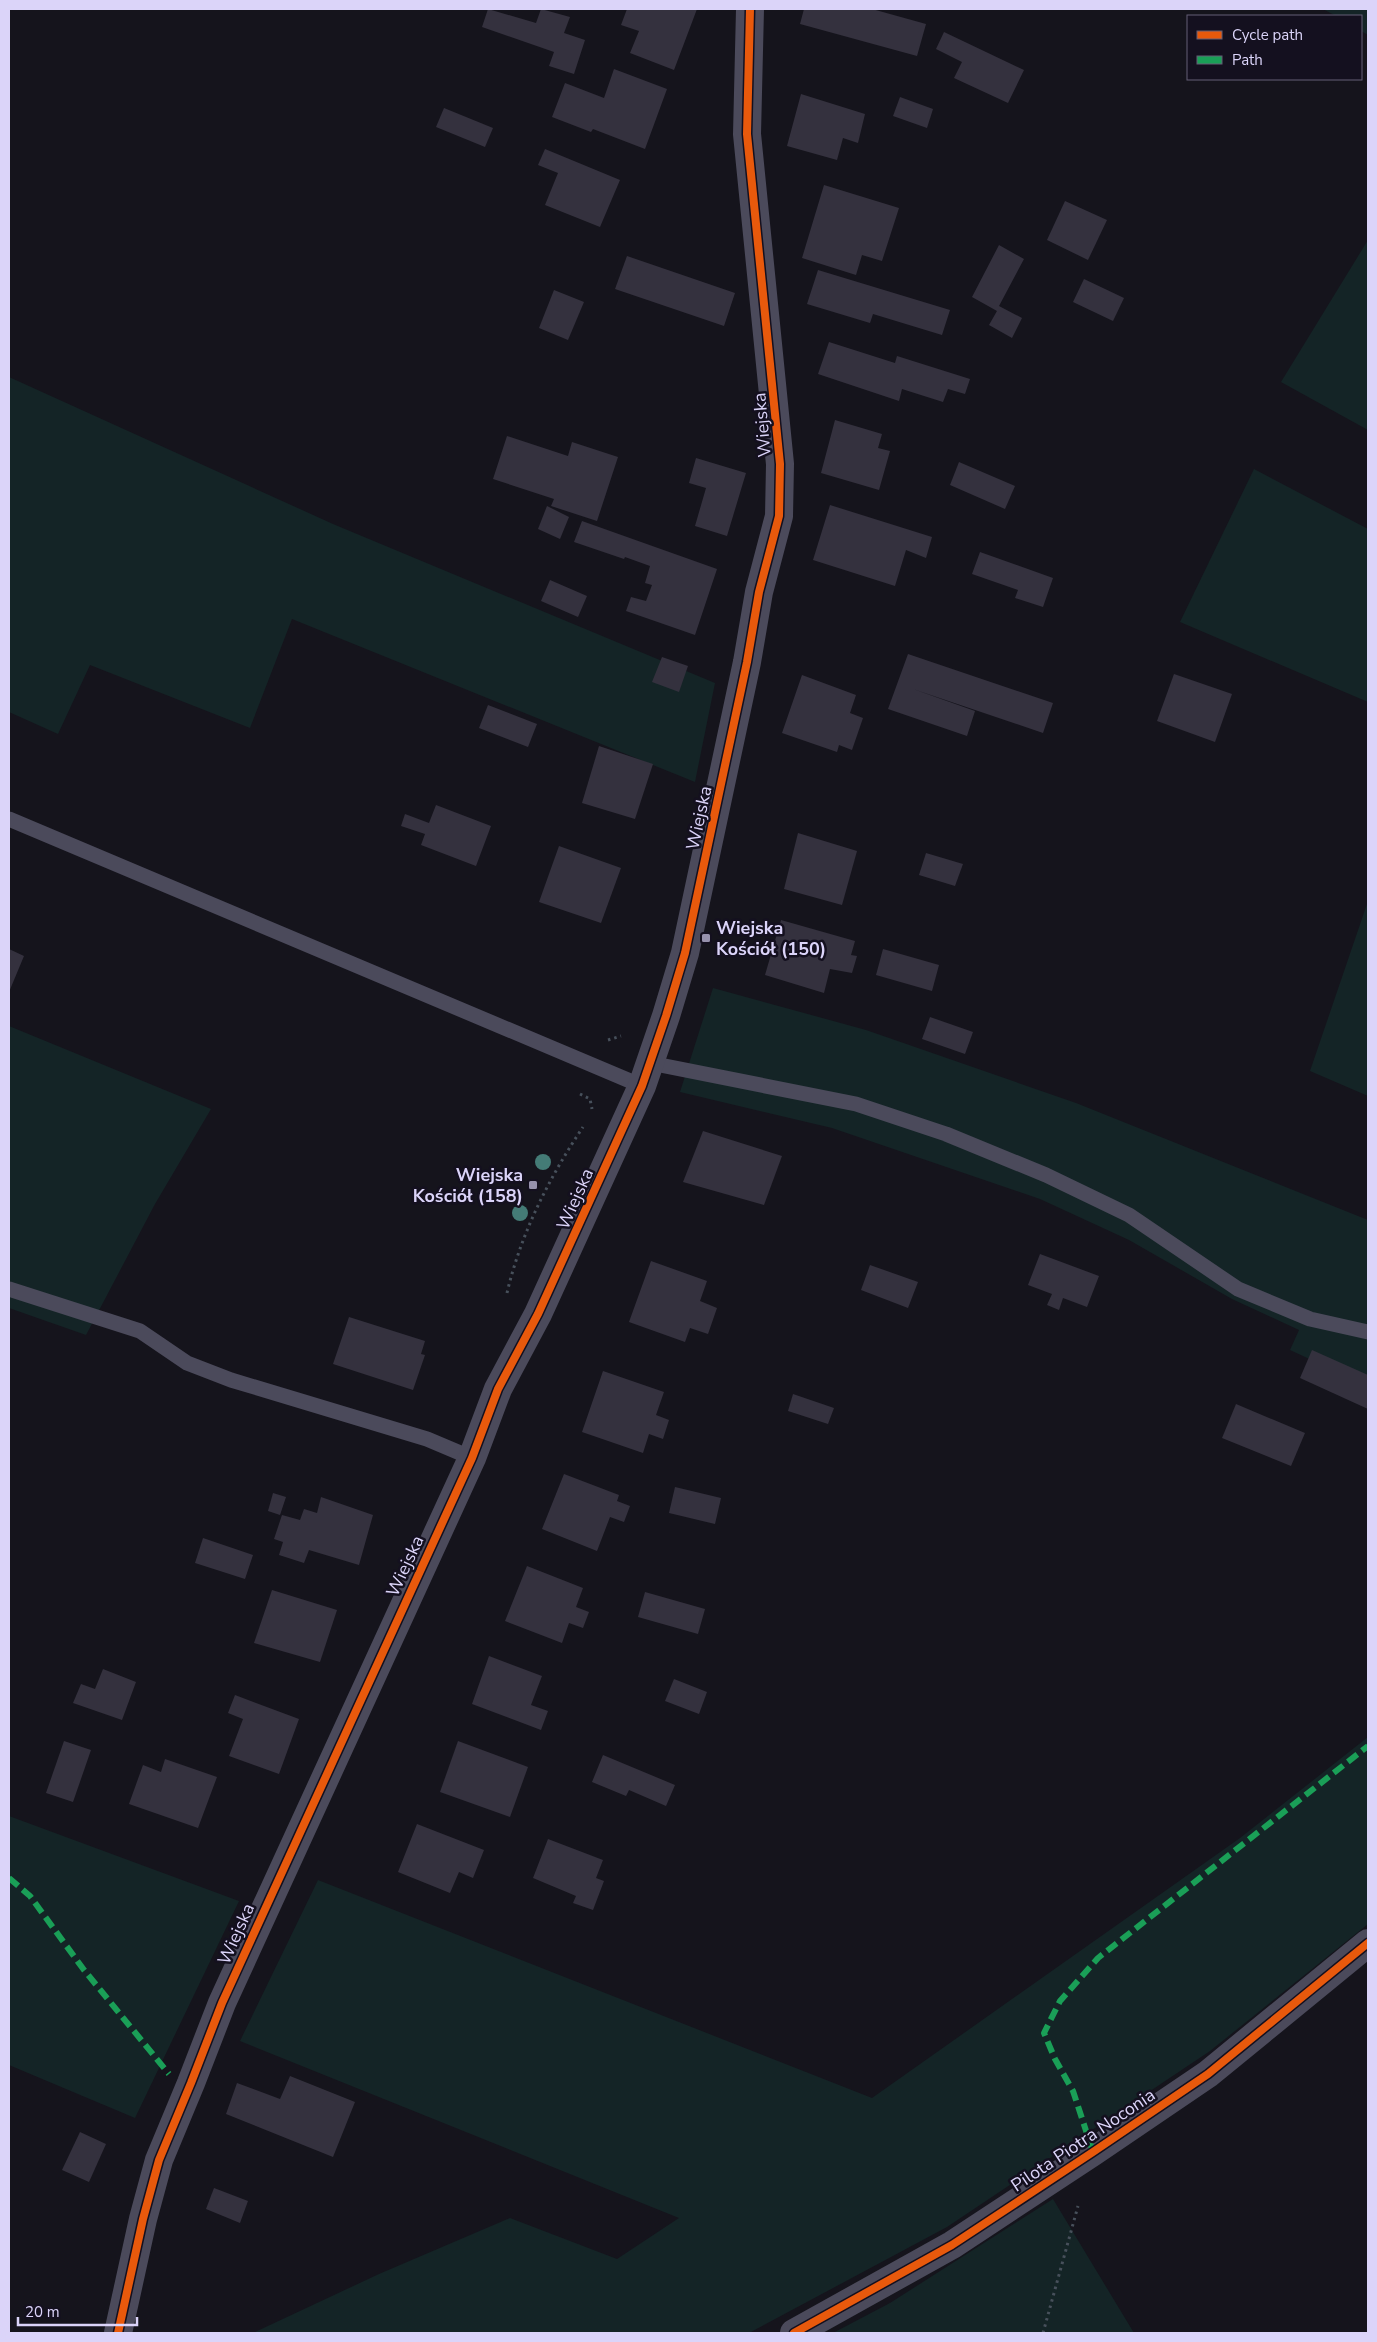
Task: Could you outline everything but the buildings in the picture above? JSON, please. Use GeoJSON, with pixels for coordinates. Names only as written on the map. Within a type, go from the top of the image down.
{"type":"FeatureCollection","features":[{"type":"Feature","properties":{"kind":"street","name":"Wiejska"},"geometry":{"type":"LineString","coordinates":[[118,2333],[143,2219],[159,2160],[222,2003],[472,1458],[498,1389],[538,1314],[646,1074],[685,953],[747,662],[759,592],[779,516],[780,464],[747,134],[750,9]]}},
{"type":"Feature","properties":{"kind":"street","name":"Pilota Piotra Noconia"},"geometry":{"type":"LineString","coordinates":[[794,2333],[952,2244],[1208,2074],[1368,1943]]}},
{"type":"Feature","properties":{"kind":"lane"},"geometry":{"type":"LineString","coordinates":[[9,819],[646,1074],[856,1104],[946,1134],[1046,1174],[1129,1215],[1238,1289],[1310,1319],[1368,1332]]}},
{"type":"Feature","properties":{"kind":"lane"},"geometry":{"type":"LineString","coordinates":[[9,1289],[140,1332],[187,1363],[232,1380],[427,1438],[472,1458]]}},
{"type":"Feature","properties":{"kind":"path"},"geometry":{"type":"LineString","coordinates":[[600,1040],[621,1036],[628,1031]]}},
{"type":"Feature","properties":{"kind":"path"},"geometry":{"type":"LineString","coordinates":[[1044,2333],[1093,2152]]}},
{"type":"Feature","properties":{"kind":"shaded area"},"geometry":{"type":"Polygon","coordinates":[[[1323,9],[1368,9],[1368,35],[1362,32],[1362,15],[1334,15],[1323,9]]]}},
{"type":"Feature","properties":{"kind":"shaded area"},"geometry":{"type":"Polygon","coordinates":[[[1368,240],[1368,430],[1281,382],[1368,240]]]}},
{"type":"Feature","properties":{"kind":"shaded area"},"geometry":{"type":"Polygon","coordinates":[[[9,377],[333,524],[715,683],[695,782],[292,619],[250,728],[90,665],[58,734],[9,712],[9,377]]]}},
{"type":"Feature","properties":{"kind":"shaded area"},"geometry":{"type":"Polygon","coordinates":[[[1254,469],[1368,529],[1368,702],[1180,622],[1254,469]]]}},
{"type":"Feature","properties":{"kind":"shaded area"},"geometry":{"type":"Polygon","coordinates":[[[1368,901],[1368,1096],[1310,1071],[1368,901]]]}},
{"type":"Feature","properties":{"kind":"shaded area"},"geometry":{"type":"Polygon","coordinates":[[[713,988],[866,1030],[1076,1103],[1368,1220],[1368,1386],[1290,1350],[1299,1330],[1232,1299],[1129,1240],[1040,1199],[832,1128],[680,1092],[713,988]]]}},
{"type":"Feature","properties":{"kind":"shaded area"},"geometry":{"type":"Polygon","coordinates":[[[9,1026],[211,1109],[155,1204],[86,1335],[9,1308],[9,1026]]]}},
{"type":"Feature","properties":{"kind":"shaded area"},"geometry":{"type":"Polygon","coordinates":[[[1368,1737],[1368,1924],[1210,2051],[947,2227],[749,2333],[253,2333],[379,2274],[510,2218],[617,2259],[679,2218],[240,2041],[318,1880],[872,2098],[1240,1838],[1368,1737]]]}},
{"type":"Feature","properties":{"kind":"shaded area"},"geometry":{"type":"Polygon","coordinates":[[[9,1816],[239,1901],[135,2118],[9,2065],[9,1816]]]}},
{"type":"Feature","properties":{"kind":"shaded area"},"geometry":{"type":"Polygon","coordinates":[[[1053,2199],[1134,2333],[833,2333],[890,2303],[1053,2199]]]}},
{"type":"Feature","properties":{"kind":"marked path"},"geometry":{"type":"LineString","coordinates":[[1093,2152],[1073,2091],[1055,2059],[1044,2033],[1060,2001],[1098,1958],[1368,1746]]}},
{"type":"Feature","properties":{"kind":"marked path"},"geometry":{"type":"LineString","coordinates":[[9,1878],[30,1896],[84,1970],[169,2074]]}},
{"type":"Feature","properties":{"kind":"cycle path"},"geometry":{"type":"LineString","coordinates":[[118,2333],[143,2219],[159,2160],[222,2003],[472,1458],[498,1389],[538,1314],[642,1086],[685,953],[747,662],[759,592],[779,516],[780,464],[747,134],[750,9]]}},
{"type":"Feature","properties":{"kind":"cycle path"},"geometry":{"type":"LineString","coordinates":[[794,2333],[952,2245],[1208,2074],[1368,1943]]}},
{"type":"Feature","properties":{"kind":"place","name":"Wiejska Kościół (150)"},"geometry":{"type":"Point","coordinates":[706,938]}},
{"type":"Feature","properties":{"kind":"place","name":"Wiejska Kościół (158)"},"geometry":{"type":"Point","coordinates":[533,1185]}}]}
